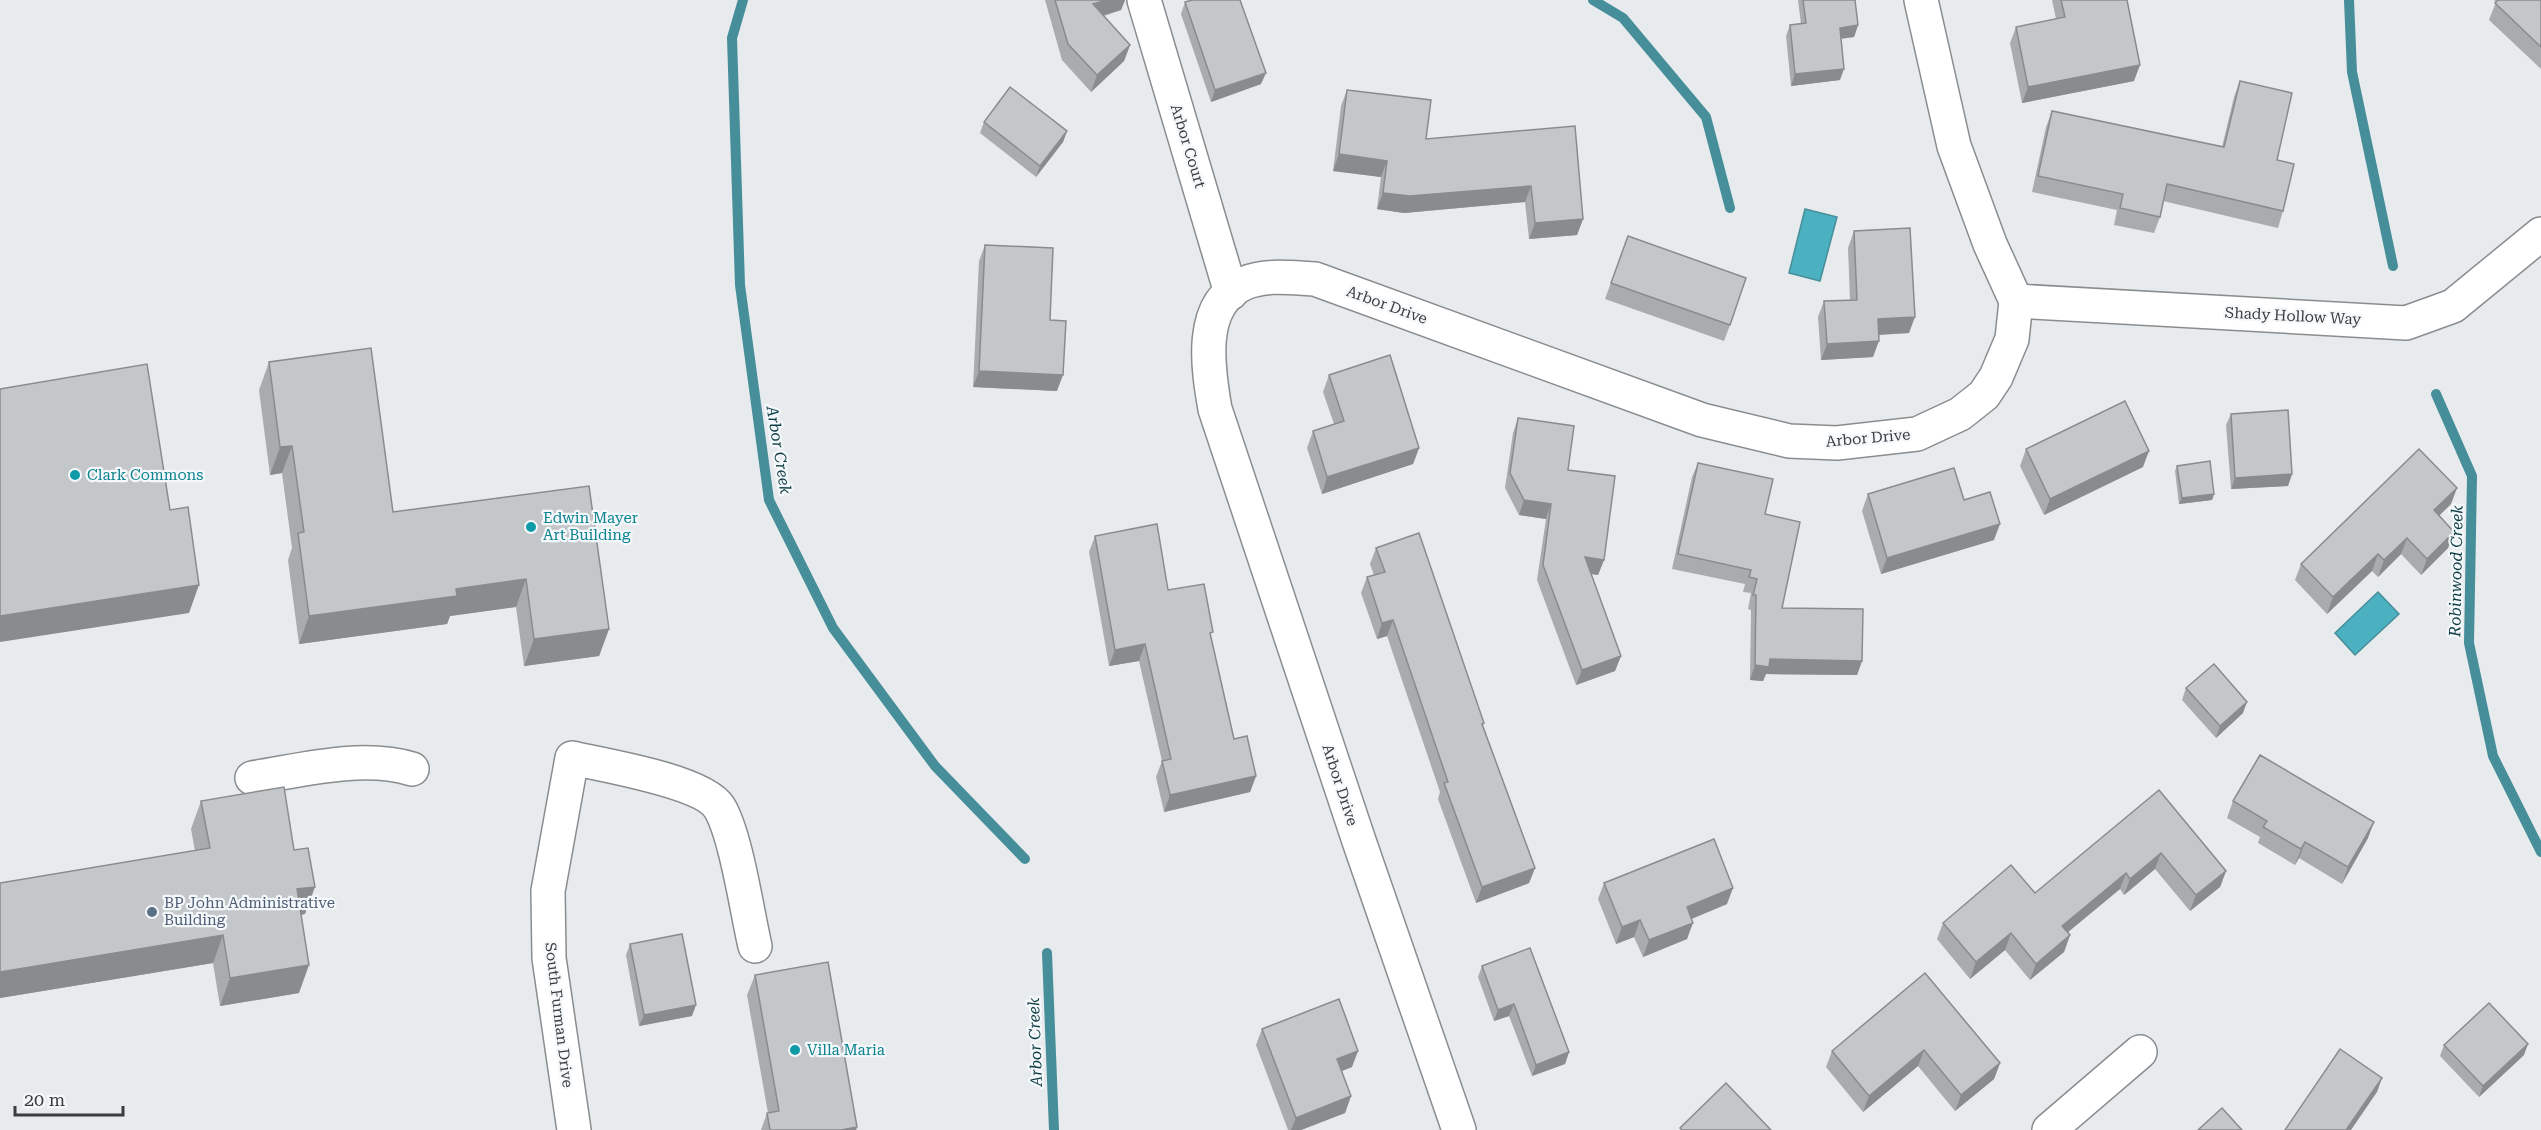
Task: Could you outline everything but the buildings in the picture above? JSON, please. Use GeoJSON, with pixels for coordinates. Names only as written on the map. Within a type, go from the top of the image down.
{"type":"FeatureCollection","features":[{"type":"Feature","properties":{"kind":"street","name":"Arbor Court"},"geometry":{"type":"LineString","coordinates":[[1144,0],[1231,292]]}},
{"type":"Feature","properties":{"kind":"street"},"geometry":{"type":"LineString","coordinates":[[1921,0],[1954,146],[1990,244],[2016,301]]}},
{"type":"Feature","properties":{"kind":"street","name":"Shady Hollow Way"},"geometry":{"type":"LineString","coordinates":[[2016,301],[2406,323],[2453,306],[2541,234]]}},
{"type":"Feature","properties":{"kind":"street","name":"Arbor Drive"},"geometry":{"type":"LineString","coordinates":[[1459,1130],[1359,841],[1215,409],[1207,364],[1208,344],[1220,307],[1231,292],[1245,283],[1270,277],[1315,279],[1702,420],[1789,441],[1837,443],[1917,434],[1960,414],[1984,395],[1996,376],[2012,339],[2016,301]]}},
{"type":"Feature","properties":{"kind":"street","name":"South Furman Drive"},"geometry":{"type":"LineString","coordinates":[[574,1130],[549,958],[548,891],[572,758],[685,785],[718,805],[728,826],[755,946]]}},
{"type":"Feature","properties":{"kind":"street"},"geometry":{"type":"LineString","coordinates":[[252,778],[347,765],[392,763],[412,769]]}},
{"type":"Feature","properties":{"kind":"street"},"geometry":{"type":"LineString","coordinates":[[2049,1130],[2140,1052]]}},
{"type":"Feature","properties":{"kind":"water"},"geometry":{"type":"Polygon","coordinates":[[[1805,209],[1837,217],[1820,281],[1789,273],[1805,209]]]}},
{"type":"Feature","properties":{"kind":"water"},"geometry":{"type":"Polygon","coordinates":[[[2378,592],[2399,614],[2355,655],[2335,633],[2378,592]]]}},
{"type":"Feature","properties":{"kind":"waterway","name":"Arbor Creek"},"geometry":{"type":"LineString","coordinates":[[743,0],[732,38],[740,285],[769,500],[833,628],[935,766],[1025,859]]}},
{"type":"Feature","properties":{"kind":"waterway"},"geometry":{"type":"LineString","coordinates":[[1593,0],[1623,18],[1706,117],[1730,208]]}},
{"type":"Feature","properties":{"kind":"waterway","name":"Robinwood Creek"},"geometry":{"type":"LineString","coordinates":[[2349,0],[2352,72],[2393,266]]}},
{"type":"Feature","properties":{"kind":"waterway","name":"Robinwood Creek"},"geometry":{"type":"LineString","coordinates":[[2436,394],[2472,476],[2469,643],[2493,756],[2541,852]]}},
{"type":"Feature","properties":{"kind":"waterway","name":"Arbor Creek"},"geometry":{"type":"LineString","coordinates":[[1047,953],[1054,1130]]}},
{"type":"Feature","properties":{"kind":"place","name":"Clark Commons"},"geometry":{"type":"Point","coordinates":[75,475]}},
{"type":"Feature","properties":{"kind":"place","name":"Edwin Mayer Art Building"},"geometry":{"type":"Point","coordinates":[531,527]}},
{"type":"Feature","properties":{"kind":"place","name":"BP John Administrative Building"},"geometry":{"type":"Point","coordinates":[152,912]}},
{"type":"Feature","properties":{"kind":"place","name":"Villa Maria"},"geometry":{"type":"Point","coordinates":[795,1050]}}]}
